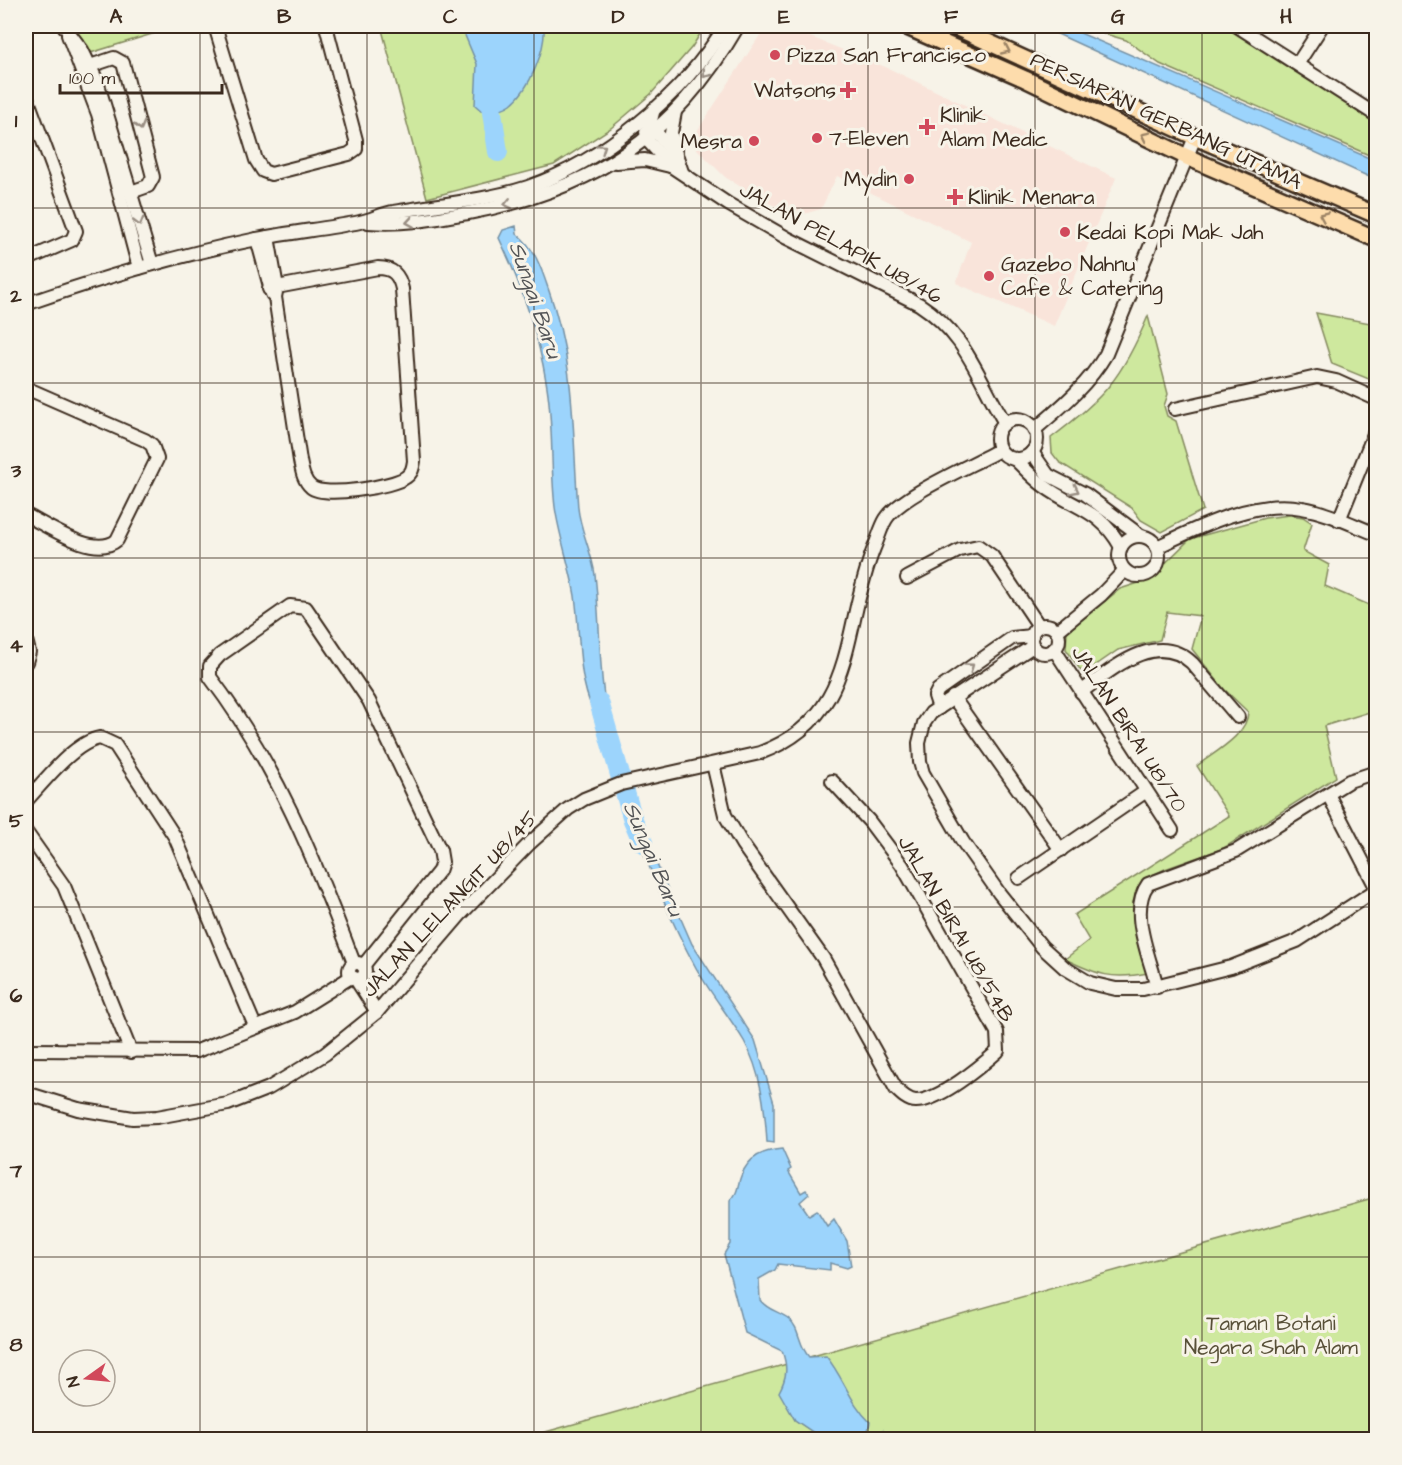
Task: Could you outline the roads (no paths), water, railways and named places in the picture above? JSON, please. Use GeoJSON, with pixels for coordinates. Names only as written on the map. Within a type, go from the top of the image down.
{"type":"FeatureCollection","features":[{"type":"Feature","properties":{"kind":"main road","name":"PERSIARAN GERBANG UTAMA"},"geometry":{"type":"LineString","coordinates":[[905,26],[1025,79],[1186,157],[1377,239]]}},
{"type":"Feature","properties":{"kind":"main road","name":"PERSIARAN GERBANG UTAMA"},"geometry":{"type":"LineString","coordinates":[[952,26],[1194,137],[1377,215]]}},
{"type":"Feature","properties":{"kind":"street"},"geometry":{"type":"LineString","coordinates":[[215,26],[256,160],[263,171],[271,174],[349,154],[356,149],[356,140],[326,26]]}},
{"type":"Feature","properties":{"kind":"street"},"geometry":{"type":"LineString","coordinates":[[457,209],[551,177],[597,153],[654,109],[697,66],[725,26]]}},
{"type":"Feature","properties":{"kind":"street"},"geometry":{"type":"LineString","coordinates":[[26,304],[152,264],[262,238],[361,222],[394,224],[457,209],[556,191],[597,173],[649,134],[675,111],[708,73],[738,26]]}},
{"type":"Feature","properties":{"kind":"street"},"geometry":{"type":"LineString","coordinates":[[1237,26],[1377,115]]}},
{"type":"Feature","properties":{"kind":"street"},"geometry":{"type":"LineString","coordinates":[[1298,63],[1322,26]]}},
{"type":"Feature","properties":{"kind":"street"},"geometry":{"type":"LineString","coordinates":[[65,28],[90,66],[152,264]]}},
{"type":"Feature","properties":{"kind":"street"},"geometry":{"type":"LineString","coordinates":[[65,28],[98,114],[140,268]]}},
{"type":"Feature","properties":{"kind":"street"},"geometry":{"type":"LineString","coordinates":[[90,66],[114,58],[123,63],[153,177],[148,186],[130,192]]}},
{"type":"Feature","properties":{"kind":"street"},"geometry":{"type":"LineString","coordinates":[[26,95],[76,231],[72,240],[26,260]]}},
{"type":"Feature","properties":{"kind":"street"},"geometry":{"type":"LineString","coordinates":[[649,134],[654,109]]}},
{"type":"Feature","properties":{"kind":"street"},"geometry":{"type":"LineString","coordinates":[[611,163],[645,160],[677,165],[671,124],[675,111]]}},
{"type":"Feature","properties":{"kind":"street"},"geometry":{"type":"LineString","coordinates":[[622,135],[649,134]]}},
{"type":"Feature","properties":{"kind":"street","name":"JALAN PELAPIK U8/46"},"geometry":{"type":"LineString","coordinates":[[649,134],[677,165],[757,221],[933,313],[957,336],[968,352],[1005,423]]}},
{"type":"Feature","properties":{"kind":"street"},"geometry":{"type":"LineString","coordinates":[[1034,430],[1080,389],[1101,362],[1125,312],[1194,137]]}},
{"type":"Feature","properties":{"kind":"street"},"geometry":{"type":"LineString","coordinates":[[262,238],[273,291],[300,461],[308,483],[320,492],[331,492],[393,483],[406,477],[412,470],[414,461],[402,289],[399,277],[389,269],[378,268],[273,291]]}},
{"type":"Feature","properties":{"kind":"street"},"geometry":{"type":"LineString","coordinates":[[1175,409],[1317,377],[1336,381],[1377,399]]}},
{"type":"Feature","properties":{"kind":"street"},"geometry":{"type":"LineString","coordinates":[[26,388],[145,440],[152,445],[157,459],[117,540],[111,544],[100,547],[87,545],[26,515]]}},
{"type":"Feature","properties":{"kind":"street"},"geometry":{"type":"LineString","coordinates":[[1016,460],[1027,457],[1032,452],[1036,441],[1034,430],[1021,420],[1005,423],[997,438],[999,450],[1006,457],[1016,460],[1044,486],[1099,518],[1111,528],[1121,547]]}},
{"type":"Feature","properties":{"kind":"street"},"geometry":{"type":"LineString","coordinates":[[1339,520],[1377,429]]}},
{"type":"Feature","properties":{"kind":"street","name":"JALAN LELANGIT U8/45"},"geometry":{"type":"LineString","coordinates":[[26,1093],[78,1109],[133,1118],[176,1114],[228,1104],[269,1088],[309,1065],[380,1009],[460,915],[530,843],[584,799],[621,784],[713,764],[776,747],[814,720],[831,696],[839,677],[868,564],[886,519],[902,503],[999,450]]}},
{"type":"Feature","properties":{"kind":"street"},"geometry":{"type":"LineString","coordinates":[[1032,452],[1048,474],[1084,494],[1141,536],[1151,540],[1157,547],[1159,560],[1152,572],[1136,577],[1124,571],[1118,557],[1121,547],[1127,540],[1141,536]]}},
{"type":"Feature","properties":{"kind":"street"},"geometry":{"type":"LineString","coordinates":[[1157,547],[1228,517],[1282,506],[1303,508],[1377,534]]}},
{"type":"Feature","properties":{"kind":"street"},"geometry":{"type":"LineString","coordinates":[[908,578],[960,550],[978,546],[992,556],[1035,636],[1042,652],[1054,650],[1059,641],[1057,631],[1049,625],[1035,636],[953,698],[939,708],[924,723],[918,753],[923,773],[963,842],[999,893],[1042,947],[1079,977],[1116,989],[1157,987],[1231,967],[1279,950],[1321,927],[1377,889],[1329,796]]}},
{"type":"Feature","properties":{"kind":"street"},"geometry":{"type":"LineString","coordinates":[[1057,631],[1101,595],[1124,571]]}},
{"type":"Feature","properties":{"kind":"street"},"geometry":{"type":"LineString","coordinates":[[26,1050],[197,1051],[295,1012],[358,972],[439,871],[442,862],[435,837],[369,701],[306,608],[300,606],[285,608],[220,655],[210,666],[210,676],[269,765],[324,883],[358,972],[380,1009]]}},
{"type":"Feature","properties":{"kind":"street"},"geometry":{"type":"LineString","coordinates":[[939,708],[935,696],[938,690],[1012,638],[1035,636]]}},
{"type":"Feature","properties":{"kind":"street"},"geometry":{"type":"LineString","coordinates":[[26,640],[29,652],[26,662]]}},
{"type":"Feature","properties":{"kind":"street","name":"JALAN BIRAI U8/70"},"geometry":{"type":"LineString","coordinates":[[1054,650],[1172,830]]}},
{"type":"Feature","properties":{"kind":"street"},"geometry":{"type":"LineString","coordinates":[[1081,693],[1126,660],[1144,653],[1171,650],[1192,663],[1238,717]]}},
{"type":"Feature","properties":{"kind":"street"},"geometry":{"type":"LineString","coordinates":[[953,698],[1061,850]]}},
{"type":"Feature","properties":{"kind":"street"},"geometry":{"type":"LineString","coordinates":[[26,801],[88,741],[100,738],[115,745],[175,837],[255,1026]]}},
{"type":"Feature","properties":{"kind":"street","name":"JALAN BIRAI U8/54B"},"geometry":{"type":"LineString","coordinates":[[713,764],[725,815],[742,844],[823,958],[896,1089],[905,1097],[916,1101],[936,1095],[978,1069],[998,1051],[997,1032],[902,865],[869,821],[832,781]]}},
{"type":"Feature","properties":{"kind":"street"},"geometry":{"type":"LineString","coordinates":[[1157,987],[1139,912],[1142,894],[1148,884],[1236,851],[1329,796],[1349,781],[1377,772]]}},
{"type":"Feature","properties":{"kind":"street"},"geometry":{"type":"LineString","coordinates":[[1019,878],[1145,792]]}},
{"type":"Feature","properties":{"kind":"street"},"geometry":{"type":"LineString","coordinates":[[26,832],[64,886],[131,1052]]}},
{"type":"Feature","properties":{"kind":"water"},"geometry":{"type":"Polygon","coordinates":[[[461,26],[544,26],[542,46],[535,68],[524,89],[508,106],[484,113],[475,105],[477,64],[461,26]]]}},
{"type":"Feature","properties":{"kind":"water"},"geometry":{"type":"Polygon","coordinates":[[[1040,26],[1064,26],[1376,161],[1376,180],[1040,26]]]}},
{"type":"Feature","properties":{"kind":"water"},"geometry":{"type":"Polygon","coordinates":[[[516,226],[517,234],[532,251],[543,273],[564,344],[571,397],[578,508],[595,575],[597,594],[601,669],[609,725],[601,728],[583,678],[575,596],[555,507],[550,412],[543,363],[527,308],[499,238],[503,230],[516,226]]]}},
{"type":"Feature","properties":{"kind":"water"},"geometry":{"type":"Polygon","coordinates":[[[637,819],[692,944],[755,1040],[774,1103],[774,1143],[767,1142],[761,1090],[750,1053],[700,974],[676,929],[631,821],[637,819]]]}},
{"type":"Feature","properties":{"kind":"water"},"geometry":{"type":"Polygon","coordinates":[[[782,1149],[791,1169],[788,1171],[801,1193],[806,1190],[809,1194],[800,1202],[809,1215],[817,1210],[827,1226],[834,1219],[847,1241],[851,1266],[847,1268],[830,1263],[830,1270],[778,1264],[775,1270],[759,1279],[760,1300],[793,1323],[809,1357],[826,1356],[857,1407],[870,1422],[868,1431],[879,1434],[883,1430],[886,1439],[823,1439],[795,1420],[779,1392],[786,1372],[782,1351],[745,1333],[724,1254],[730,1244],[730,1201],[736,1192],[744,1169],[752,1159],[769,1151],[782,1149]]]}},
{"type":"Feature","properties":{"kind":"waterway","name":"Sungai Baru"},"geometry":{"type":"LineString","coordinates":[[488,86],[498,152]]}},
{"type":"Feature","properties":{"kind":"waterway","name":"Sungai Baru"},"geometry":{"type":"LineString","coordinates":[[599,702],[633,820],[643,843]]}},
{"type":"Feature","properties":{"kind":"place","name":"Pizza San Francisco"},"geometry":{"type":"Point","coordinates":[775,55]}},
{"type":"Feature","properties":{"kind":"place","name":"Watsons"},"geometry":{"type":"Point","coordinates":[848,90]}},
{"type":"Feature","properties":{"kind":"place","name":"Klinik Alam Medic"},"geometry":{"type":"Point","coordinates":[927,127]}},
{"type":"Feature","properties":{"kind":"place","name":"7-Eleven"},"geometry":{"type":"Point","coordinates":[817,138]}},
{"type":"Feature","properties":{"kind":"place","name":"Mesra"},"geometry":{"type":"Point","coordinates":[754,141]}},
{"type":"Feature","properties":{"kind":"place","name":"Mydin"},"geometry":{"type":"Point","coordinates":[909,179]}},
{"type":"Feature","properties":{"kind":"place","name":"Klinik Menara"},"geometry":{"type":"Point","coordinates":[955,197]}},
{"type":"Feature","properties":{"kind":"place","name":"Kedai Kopi Mak Jah"},"geometry":{"type":"Point","coordinates":[1065,232]}},
{"type":"Feature","properties":{"kind":"place","name":"Gazebo Nahnu Cafe & Catering"},"geometry":{"type":"Point","coordinates":[989,276]}},
{"type":"Feature","properties":{"kind":"park label","name":"Taman Botani Negara Shah Alam"},"geometry":{"type":"Point","coordinates":[1271,1335]}}]}
